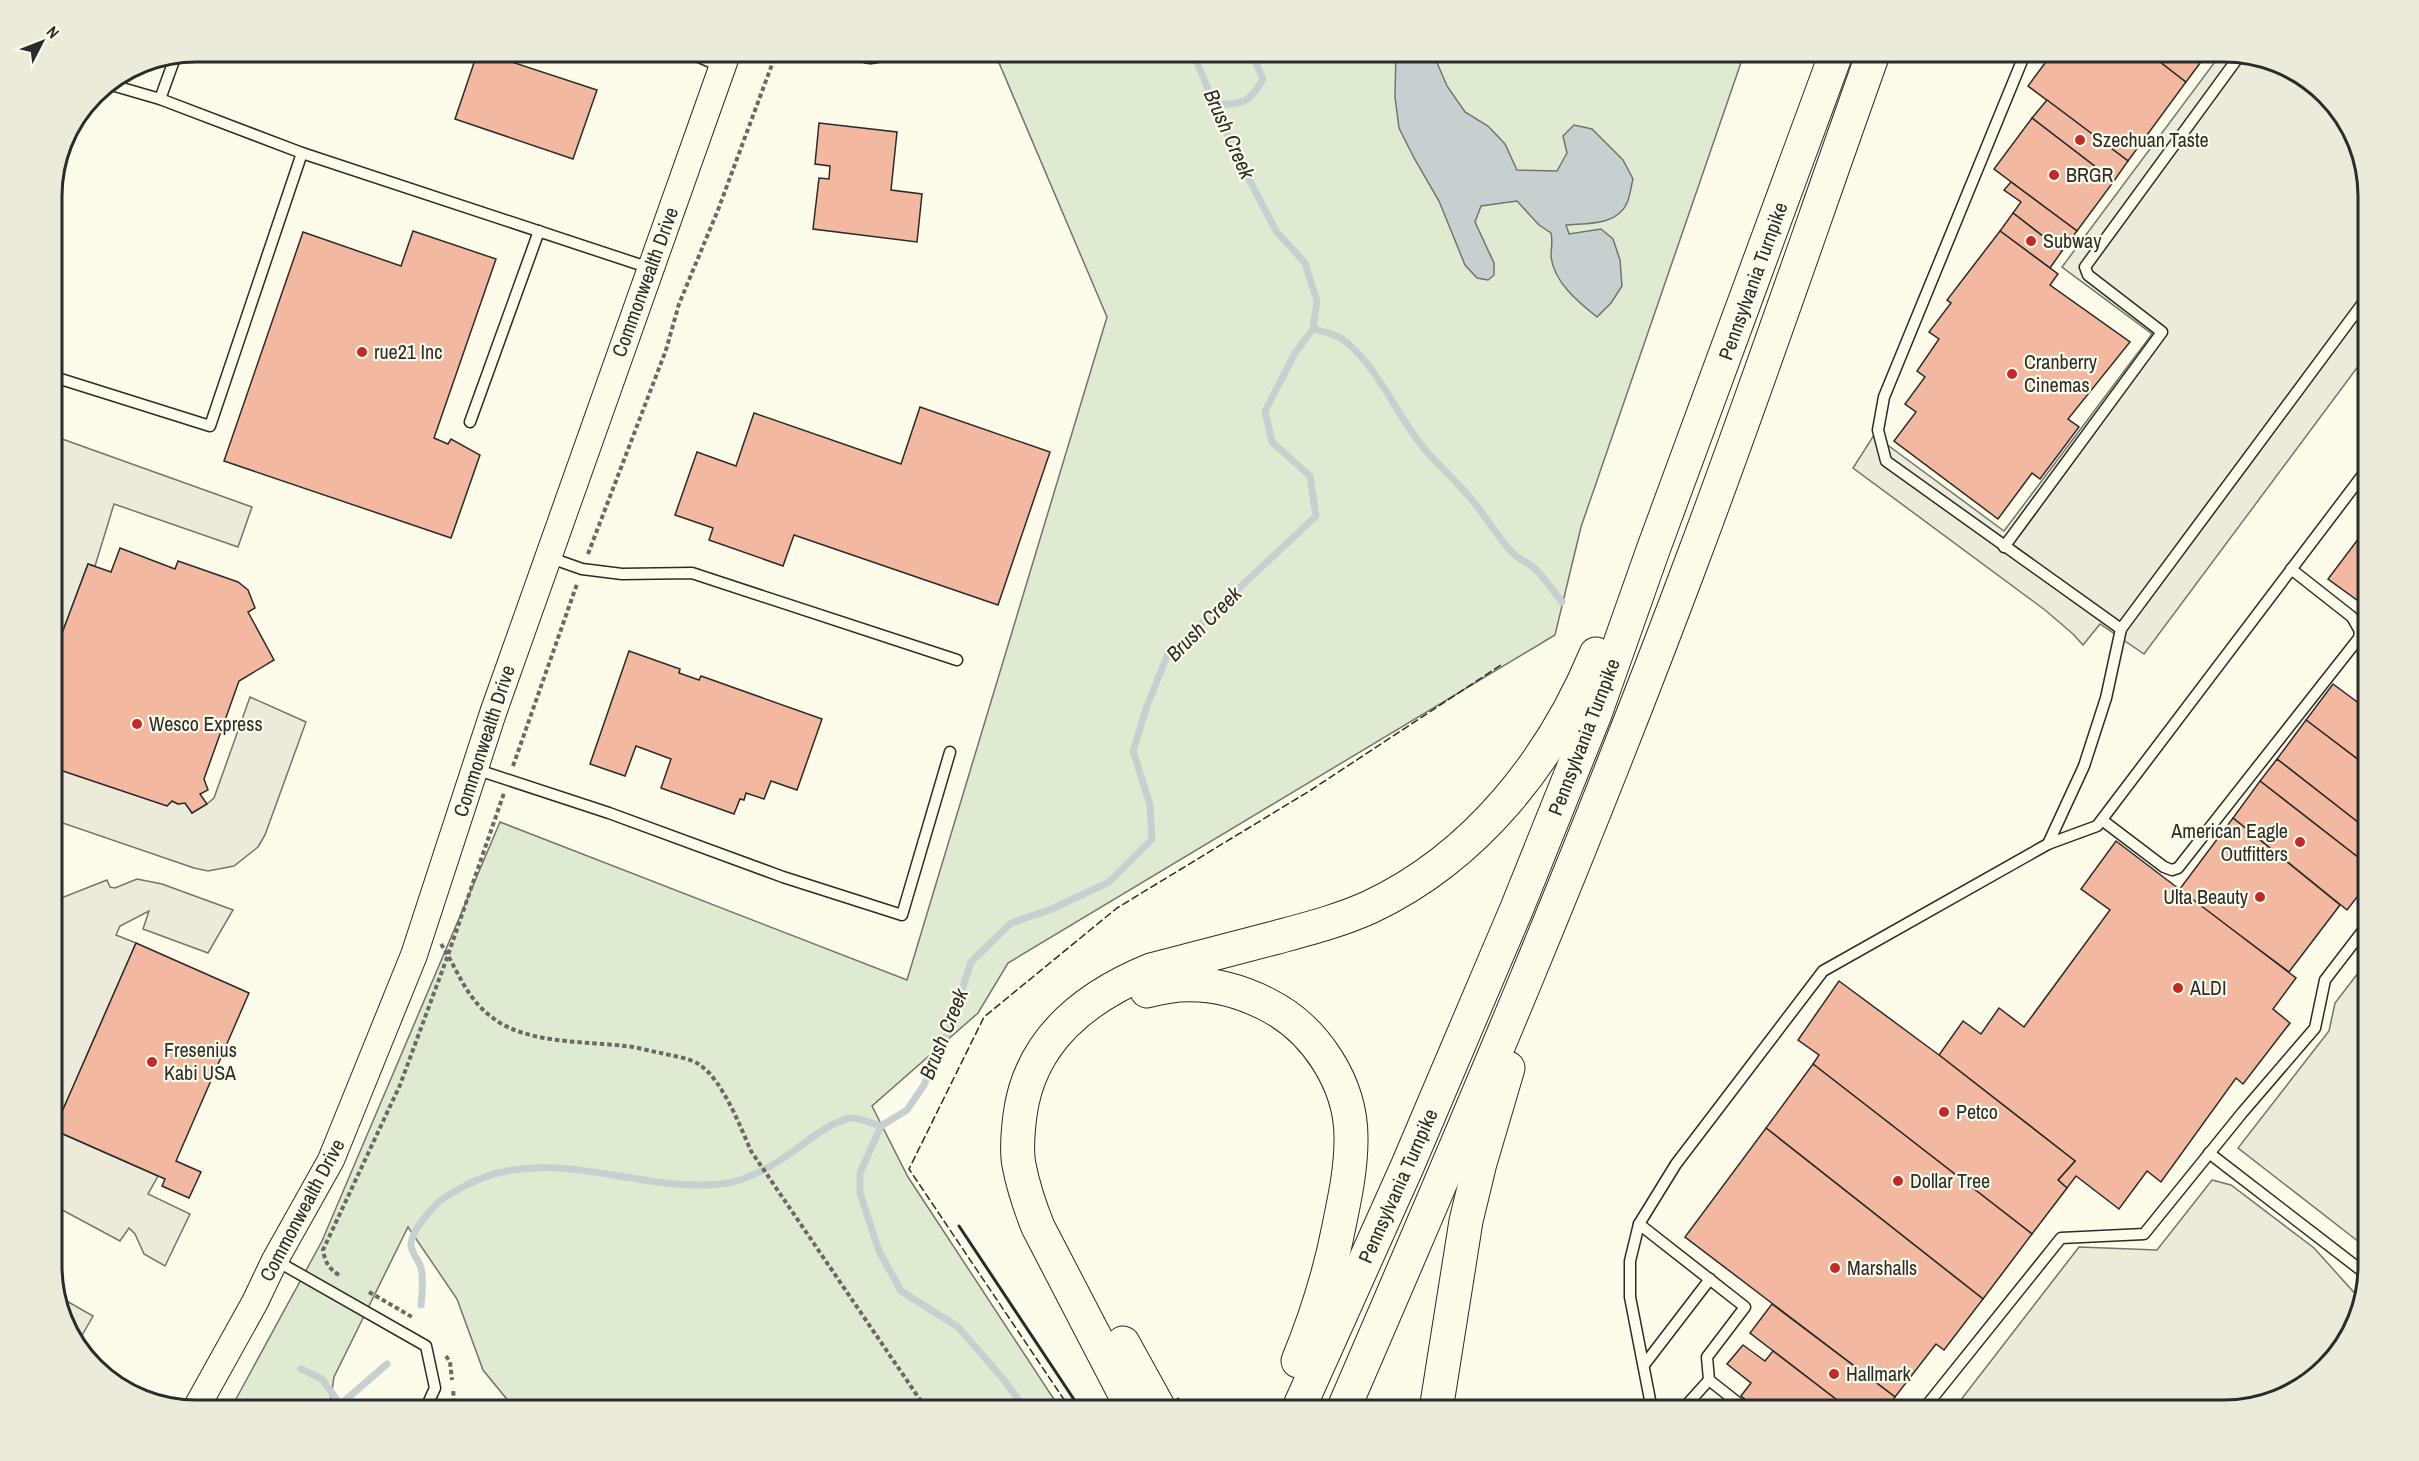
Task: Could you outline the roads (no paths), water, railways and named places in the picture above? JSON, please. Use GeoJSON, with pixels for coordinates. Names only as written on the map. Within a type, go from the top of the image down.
{"type":"FeatureCollection","features":[{"type":"Feature","properties":{"kind":"highway","name":"Pennsylvania Turnpike"},"geometry":{"type":"LineString","coordinates":[[1302,1400],[1402,1178],[1517,908],[1595,714],[1833,61]]}},
{"type":"Feature","properties":{"kind":"highway","name":"Pennsylvania Turnpike"},"geometry":{"type":"LineString","coordinates":[[1347,1400],[1437,1192],[1578,852],[1694,555],[1870,61]]}},
{"type":"Feature","properties":{"kind":"highway"},"geometry":{"type":"LineString","coordinates":[[1128,1400],[1038,1227],[1027,1198],[1019,1164],[1019,1128],[1022,1101],[1038,1059],[1064,1023],[1102,993],[1125,981],[1151,970],[1329,923],[1362,910],[1410,884],[1461,846],[1504,806],[1528,776],[1559,729],[1586,678],[1628,580],[1639,563],[1653,550]]}},
{"type":"Feature","properties":{"kind":"highway"},"geometry":{"type":"LineString","coordinates":[[1438,1400],[1459,1259],[1478,1172],[1510,1061],[1578,852]]}},
{"type":"Feature","properties":{"kind":"highway"},"geometry":{"type":"LineString","coordinates":[[1155,1400],[1047,1202],[1036,1148],[1039,1123],[1053,1073],[1066,1050],[1082,1031],[1101,1014],[1145,992],[1165,986],[1189,984],[1219,986],[1247,994],[1276,1009],[1303,1029],[1322,1050],[1338,1079],[1347,1106],[1352,1138],[1348,1181],[1330,1268],[1310,1332],[1282,1400]]}},
{"type":"Feature","properties":{"kind":"street","name":"Commonwealth Drive"},"geometry":{"type":"LineString","coordinates":[[201,1400],[331,1160],[414,955],[548,557],[724,61]]}},
{"type":"Feature","properties":{"kind":"lane"},"geometry":{"type":"LineString","coordinates":[[2022,61],[1884,397],[1878,430],[1886,461],[2121,630]]}},
{"type":"Feature","properties":{"kind":"lane"},"geometry":{"type":"LineString","coordinates":[[2004,547],[2162,332],[2088,275],[2085,267],[2235,62]]}},
{"type":"Feature","properties":{"kind":"lane"},"geometry":{"type":"LineString","coordinates":[[160,99],[173,64]]}},
{"type":"Feature","properties":{"kind":"lane"},"geometry":{"type":"LineString","coordinates":[[118,87],[160,99],[302,153],[650,268]]}},
{"type":"Feature","properties":{"kind":"lane"},"geometry":{"type":"LineString","coordinates":[[62,379],[210,426],[302,153]]}},
{"type":"Feature","properties":{"kind":"lane"},"geometry":{"type":"LineString","coordinates":[[470,422],[539,231]]}},
{"type":"Feature","properties":{"kind":"lane"},"geometry":{"type":"LineString","coordinates":[[2048,843],[2084,766],[2106,698],[2121,630],[2357,311]]}},
{"type":"Feature","properties":{"kind":"lane"},"geometry":{"type":"LineString","coordinates":[[1650,1400],[1630,1297],[1630,1261],[1639,1224],[1676,1164],[1823,971],[2048,843],[2097,826],[2357,482]]}},
{"type":"Feature","properties":{"kind":"lane"},"geometry":{"type":"LineString","coordinates":[[548,557],[582,569],[622,574],[692,573],[957,660]]}},
{"type":"Feature","properties":{"kind":"lane"},"geometry":{"type":"LineString","coordinates":[[2291,569],[2352,617],[2357,626]]}},
{"type":"Feature","properties":{"kind":"lane"},"geometry":{"type":"LineString","coordinates":[[2102,820],[2164,867],[2172,870],[2178,868],[2357,640]]}},
{"type":"Feature","properties":{"kind":"lane"},"geometry":{"type":"LineString","coordinates":[[475,769],[609,813],[783,877],[902,915],[950,752]]}},
{"type":"Feature","properties":{"kind":"lane"},"geometry":{"type":"LineString","coordinates":[[1931,1400],[2061,1238],[2144,1234],[2315,1028],[2325,980],[2358,937]]}},
{"type":"Feature","properties":{"kind":"lane"},"geometry":{"type":"LineString","coordinates":[[2209,1153],[2358,1268]]}},
{"type":"Feature","properties":{"kind":"lane"},"geometry":{"type":"LineString","coordinates":[[1639,1224],[1745,1307],[1707,1358],[1709,1380],[1734,1400]]}},
{"type":"Feature","properties":{"kind":"lane"},"geometry":{"type":"LineString","coordinates":[[275,1260],[426,1346],[435,1388],[429,1400]]}},
{"type":"Feature","properties":{"kind":"lane"},"geometry":{"type":"LineString","coordinates":[[1644,1365],[1710,1279]]}},
{"type":"Feature","properties":{"kind":"lane"},"geometry":{"type":"LineString","coordinates":[[1691,1400],[1709,1380]]}},
{"type":"Feature","properties":{"kind":"waterway","name":"Brush Creek"},"geometry":{"type":"LineString","coordinates":[[1019,1400],[958,1327],[901,1291],[879,1251],[860,1193],[860,1173],[881,1126],[907,1110],[924,1085],[949,1030],[971,962],[1011,923],[1052,909],[1109,882],[1152,839],[1150,805],[1133,751],[1147,706],[1167,656],[1316,516],[1310,476],[1272,442],[1265,411],[1295,353],[1313,329],[1317,301],[1305,263],[1276,231],[1234,150],[1196,61]]}},
{"type":"Feature","properties":{"kind":"waterway"},"geometry":{"type":"LineString","coordinates":[[1215,105],[1239,103],[1253,94],[1263,79],[1255,61]]}},
{"type":"Feature","properties":{"kind":"waterway"},"geometry":{"type":"LineString","coordinates":[[1313,329],[1342,339],[1361,356],[1422,446],[1472,500],[1511,551],[1537,571],[1562,602]]}},
{"type":"Feature","properties":{"kind":"waterway"},"geometry":{"type":"LineString","coordinates":[[421,1305],[422,1273],[411,1244],[416,1230],[435,1205],[461,1188],[493,1174],[525,1168],[557,1168],[655,1182],[688,1185],[721,1184],[743,1179],[764,1169],[837,1122],[850,1118],[881,1126]]}},
{"type":"Feature","properties":{"kind":"waterway"},"geometry":{"type":"LineString","coordinates":[[346,1400],[387,1364]]}},
{"type":"Feature","properties":{"kind":"waterway"},"geometry":{"type":"LineString","coordinates":[[301,1369],[322,1379],[337,1400]]}},
{"type":"Feature","properties":{"kind":"place","name":"Szechuan Taste"},"geometry":{"type":"Point","coordinates":[2080,140]}},
{"type":"Feature","properties":{"kind":"place","name":"BRGR"},"geometry":{"type":"Point","coordinates":[2054,175]}},
{"type":"Feature","properties":{"kind":"place","name":"Subway"},"geometry":{"type":"Point","coordinates":[2031,241]}},
{"type":"Feature","properties":{"kind":"place","name":"rue21 Inc"},"geometry":{"type":"Point","coordinates":[362,352]}},
{"type":"Feature","properties":{"kind":"place","name":"Cranberry Cinemas"},"geometry":{"type":"Point","coordinates":[2012,374]}},
{"type":"Feature","properties":{"kind":"place","name":"Wesco Express"},"geometry":{"type":"Point","coordinates":[137,724]}},
{"type":"Feature","properties":{"kind":"place","name":"American Eagle Outfitters"},"geometry":{"type":"Point","coordinates":[2300,842]}},
{"type":"Feature","properties":{"kind":"place","name":"Ulta Beauty"},"geometry":{"type":"Point","coordinates":[2260,897]}},
{"type":"Feature","properties":{"kind":"place","name":"ALDI"},"geometry":{"type":"Point","coordinates":[2178,988]}},
{"type":"Feature","properties":{"kind":"place","name":"Fresenius Kabi USA"},"geometry":{"type":"Point","coordinates":[152,1062]}},
{"type":"Feature","properties":{"kind":"place","name":"Petco"},"geometry":{"type":"Point","coordinates":[1944,1112]}},
{"type":"Feature","properties":{"kind":"place","name":"Dollar Tree"},"geometry":{"type":"Point","coordinates":[1898,1181]}},
{"type":"Feature","properties":{"kind":"place","name":"Marshalls"},"geometry":{"type":"Point","coordinates":[1835,1268]}},
{"type":"Feature","properties":{"kind":"place","name":"Hallmark"},"geometry":{"type":"Point","coordinates":[1834,1374]}}]}
